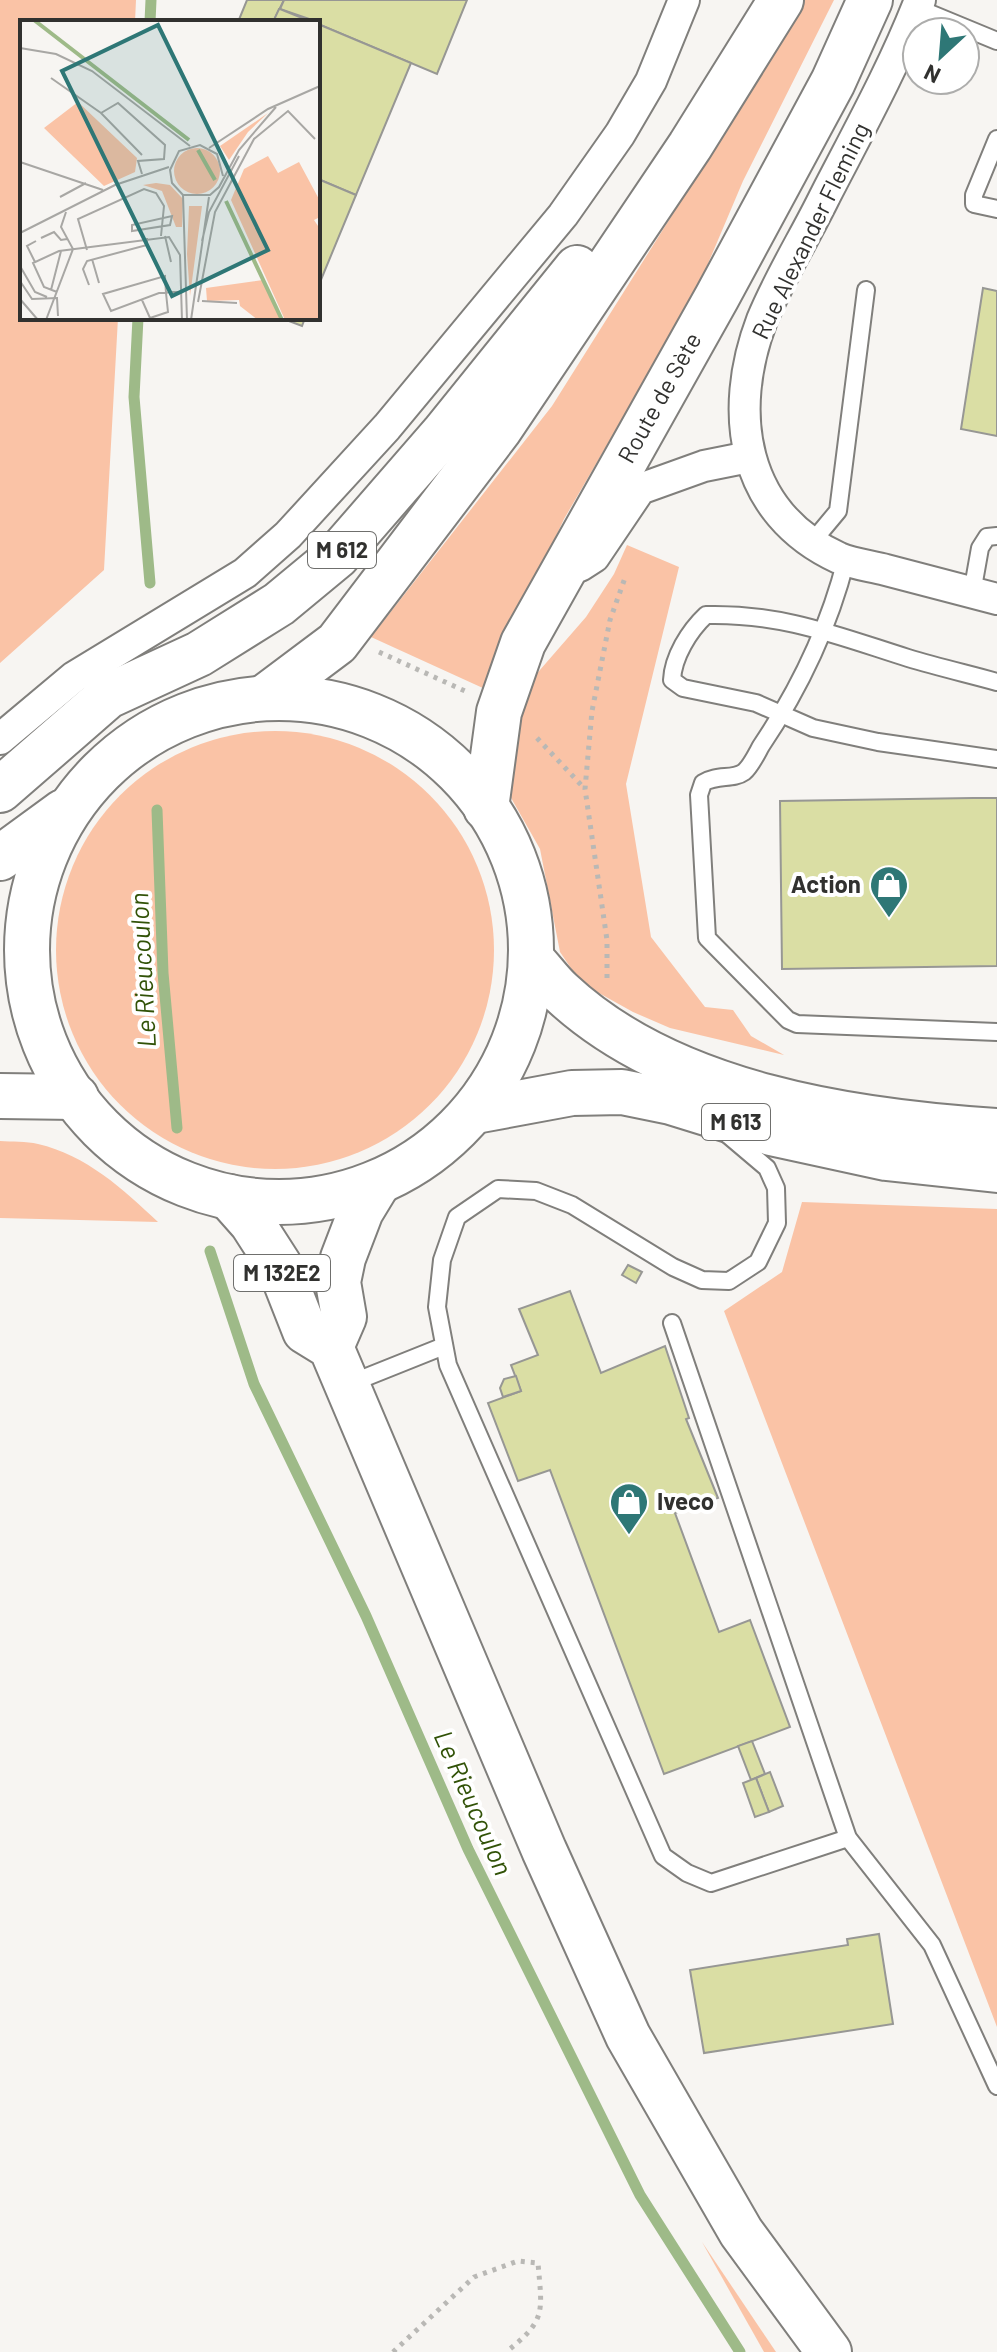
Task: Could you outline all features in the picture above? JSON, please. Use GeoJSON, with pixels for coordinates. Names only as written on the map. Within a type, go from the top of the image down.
{"type":"FeatureCollection","features":[{"type":"Feature","properties":{"kind":"main road","name":"M 612"},"geometry":{"type":"LineString","coordinates":[[265,697],[337,643],[499,430],[625,245],[781,0]]}},
{"type":"Feature","properties":{"kind":"main road","name":"Route de Sète"},"geometry":{"type":"LineString","coordinates":[[486,808],[499,712],[523,643],[833,82],[870,0]]}},
{"type":"Feature","properties":{"kind":"main road","name":"M 612"},"geometry":{"type":"LineString","coordinates":[[0,790],[108,696],[199,654],[279,604],[337,556],[443,434],[585,259],[625,245]]}},
{"type":"Feature","properties":{"kind":"main road"},"geometry":{"type":"LineString","coordinates":[[265,697],[302,698],[373,716],[406,733],[436,754],[463,779],[486,808],[509,854],[521,888],[532,960],[527,1001],[516,1040],[498,1078],[475,1111],[431,1153],[378,1183],[342,1195],[304,1201],[266,1202],[229,1197],[184,1183],[142,1162],[106,1133],[76,1097],[53,1059],[36,1019],[28,976],[26,932],[33,888],[48,847],[68,808],[93,777],[121,751],[189,713],[265,697]]}},
{"type":"Feature","properties":{"kind":"main road"},"geometry":{"type":"LineString","coordinates":[[0,858],[68,808]]}},
{"type":"Feature","properties":{"kind":"main road","name":"M 613"},"geometry":{"type":"LineString","coordinates":[[532,960],[560,991],[640,1048],[746,1091],[824,1110],[914,1125],[997,1131]]}},
{"type":"Feature","properties":{"kind":"main road","name":"M 613"},"geometry":{"type":"LineString","coordinates":[[475,1111],[572,1093],[622,1092],[671,1102],[771,1133],[872,1155],[997,1170]]}},
{"type":"Feature","properties":{"kind":"main road"},"geometry":{"type":"LineString","coordinates":[[0,1096],[76,1097]]}},
{"type":"Feature","properties":{"kind":"main road","name":"M 132E2"},"geometry":{"type":"LineString","coordinates":[[339,1366],[344,1317],[338,1282],[343,1258],[361,1211],[378,1183]]}},
{"type":"Feature","properties":{"kind":"main road","name":"M 132E2"},"geometry":{"type":"LineString","coordinates":[[229,1197],[252,1223],[279,1265],[305,1331],[339,1366],[544,1850],[628,2036],[741,2232],[829,2352]]}},
{"type":"Feature","properties":{"kind":"street"},"geometry":{"type":"LineString","coordinates":[[0,739],[74,677],[245,573],[298,525],[387,427],[563,215],[620,134],[651,81],[684,0]]}},
{"type":"Feature","properties":{"kind":"street","name":"Rue Alexander Fleming"},"geometry":{"type":"LineString","coordinates":[[919,4],[873,104],[763,319],[748,367],[743,414],[749,457],[762,490],[780,516],[813,541],[846,560],[984,596]]}},
{"type":"Feature","properties":{"kind":"street"},"geometry":{"type":"LineString","coordinates":[[561,578],[594,557],[640,489],[704,466],[749,457]]}},
{"type":"Feature","properties":{"kind":"lane"},"geometry":{"type":"LineString","coordinates":[[919,4],[997,41]]}},
{"type":"Feature","properties":{"kind":"lane"},"geometry":{"type":"LineString","coordinates":[[997,139],[974,195],[974,204],[997,209]]}},
{"type":"Feature","properties":{"kind":"lane"},"geometry":{"type":"LineString","coordinates":[[813,541],[838,511],[866,290]]}},
{"type":"Feature","properties":{"kind":"lane"},"geometry":{"type":"LineString","coordinates":[[984,596],[980,548],[987,537],[997,536]]}},
{"type":"Feature","properties":{"kind":"lane"},"geometry":{"type":"LineString","coordinates":[[846,560],[826,630],[782,716],[744,771],[731,776],[713,777],[703,783],[699,795],[707,938],[777,1010],[797,1024],[997,1032]]}},
{"type":"Feature","properties":{"kind":"lane"},"geometry":{"type":"LineString","coordinates":[[997,682],[797,623],[706,615],[698,622],[673,665],[672,680],[683,688],[756,703],[813,728],[878,742],[997,759]]}},
{"type":"Feature","properties":{"kind":"lane"},"geometry":{"type":"LineString","coordinates":[[671,1102],[723,1131],[767,1168],[776,1188],[777,1223],[758,1262],[729,1281],[702,1280],[673,1267],[572,1205],[536,1191],[498,1189],[457,1217],[442,1260],[437,1307],[448,1365],[663,1856],[687,1873],[711,1883],[848,1838]]}},
{"type":"Feature","properties":{"kind":"lane"},"geometry":{"type":"LineString","coordinates":[[672,1323],[848,1838],[932,1945],[997,2086]]}},
{"type":"Feature","properties":{"kind":"lane"},"geometry":{"type":"LineString","coordinates":[[339,1366],[444,1346]]}},
{"type":"Feature","properties":{"kind":"path"},"geometry":{"type":"LineString","coordinates":[[596,1019],[607,986],[607,940],[585,789],[592,711],[610,620],[627,572]]}},
{"type":"Feature","properties":{"kind":"path"},"geometry":{"type":"LineString","coordinates":[[337,643],[352,648],[369,647],[480,698],[535,736],[585,789]]}},
{"type":"Feature","properties":{"kind":"path"},"geometry":{"type":"LineString","coordinates":[[393,2352],[474,2277],[518,2261],[538,2263],[542,2310],[528,2335],[506,2352]]}},
{"type":"Feature","properties":{"kind":"shaded area"},"geometry":{"type":"Polygon","coordinates":[[[0,0],[136,0],[135,20],[20,20],[20,320],[118,320],[104,570],[0,663],[0,0]]]}},
{"type":"Feature","properties":{"kind":"shaded area"},"geometry":{"type":"Polygon","coordinates":[[[803,0],[834,0],[743,181],[696,292],[564,519],[485,689],[371,637],[552,406],[803,0]]]}},
{"type":"Feature","properties":{"kind":"shaded area"},"geometry":{"type":"Polygon","coordinates":[[[627,545],[679,567],[626,784],[651,937],[705,1007],[733,1010],[751,1036],[784,1055],[670,1028],[633,1012],[581,983],[560,952],[540,849],[510,796],[504,779],[526,686],[586,617],[614,574],[627,545]]]}},
{"type":"Feature","properties":{"kind":"shaded area"},"geometry":{"type":"Polygon","coordinates":[[[275,731],[318,735],[359,748],[397,768],[430,795],[457,828],[477,866],[490,907],[494,950],[490,993],[477,1034],[457,1072],[430,1105],[397,1132],[359,1152],[318,1165],[275,1169],[232,1165],[191,1152],[153,1132],[120,1105],[93,1072],[73,1034],[60,993],[56,950],[60,907],[73,866],[93,828],[120,795],[153,768],[191,748],[232,735],[275,731]]]}},
{"type":"Feature","properties":{"kind":"shaded area"},"geometry":{"type":"Polygon","coordinates":[[[0,1141],[38,1144],[72,1156],[117,1186],[158,1222],[0,1218],[0,1141]]]}},
{"type":"Feature","properties":{"kind":"shaded area"},"geometry":{"type":"Polygon","coordinates":[[[802,1202],[997,1209],[997,2027],[724,1311],[782,1272],[802,1202]]]}},
{"type":"Feature","properties":{"kind":"shaded area"},"geometry":{"type":"Polygon","coordinates":[[[702,2242],[776,2352],[764,2352],[702,2242]]]}},
{"type":"Feature","properties":{"kind":"building"},"geometry":{"type":"Polygon","coordinates":[[[247,0],[284,0],[274,20],[239,20],[247,0]]]}},
{"type":"Feature","properties":{"kind":"building"},"geometry":{"type":"Polygon","coordinates":[[[284,0],[467,0],[437,74],[320,25],[320,20],[280,9],[284,0]]]}},
{"type":"Feature","properties":{"kind":"building"},"geometry":{"type":"Polygon","coordinates":[[[280,9],[307,20],[274,20],[280,9]]]}},
{"type":"Feature","properties":{"kind":"building"},"geometry":{"type":"Polygon","coordinates":[[[320,25],[411,63],[356,195],[320,180],[320,25]]]}},
{"type":"Feature","properties":{"kind":"building"},"geometry":{"type":"Polygon","coordinates":[[[320,180],[356,195],[320,282],[320,180]]]}},
{"type":"Feature","properties":{"kind":"building"},"geometry":{"type":"Polygon","coordinates":[[[983,288],[997,291],[997,436],[961,429],[983,288]]]}},
{"type":"Feature","properties":{"kind":"building"},"geometry":{"type":"Polygon","coordinates":[[[286,320],[304,320],[302,326],[286,320]]]}},
{"type":"Feature","properties":{"kind":"building","name":"Action"},"geometry":{"type":"Polygon","coordinates":[[[997,798],[997,966],[782,969],[780,801],[997,798]]]}},
{"type":"Feature","properties":{"kind":"building"},"geometry":{"type":"Polygon","coordinates":[[[628,1265],[642,1272],[636,1283],[622,1275],[628,1265]]]}},
{"type":"Feature","properties":{"kind":"building","name":"Iveco"},"geometry":{"type":"Polygon","coordinates":[[[570,1291],[601,1373],[665,1346],[689,1418],[686,1419],[718,1498],[675,1513],[719,1632],[750,1620],[790,1727],[664,1774],[550,1470],[518,1481],[488,1403],[521,1391],[511,1365],[538,1355],[519,1309],[570,1291]]]}},
{"type":"Feature","properties":{"kind":"building"},"geometry":{"type":"Polygon","coordinates":[[[516,1376],[521,1391],[503,1397],[500,1388],[504,1379],[516,1376]]]}},
{"type":"Feature","properties":{"kind":"building"},"geometry":{"type":"Polygon","coordinates":[[[752,1741],[765,1774],[751,1780],[738,1746],[752,1741]]]}},
{"type":"Feature","properties":{"kind":"building"},"geometry":{"type":"Polygon","coordinates":[[[770,1772],[783,1806],[769,1812],[756,1778],[770,1772]]]}},
{"type":"Feature","properties":{"kind":"building"},"geometry":{"type":"Polygon","coordinates":[[[756,1778],[769,1812],[755,1817],[743,1783],[756,1778]]]}},
{"type":"Feature","properties":{"kind":"building"},"geometry":{"type":"Polygon","coordinates":[[[879,1934],[893,2024],[704,2053],[690,1970],[848,1945],[847,1939],[879,1934]]]}},
{"type":"Feature","properties":{"kind":"waterway","name":"Le Rieucoulon"},"geometry":{"type":"LineString","coordinates":[[150,20],[151,0]]}},
{"type":"Feature","properties":{"kind":"waterway","name":"Le Rieucoulon"},"geometry":{"type":"LineString","coordinates":[[138,320],[134,397],[150,583]]}},
{"type":"Feature","properties":{"kind":"waterway","name":"Le Rieucoulon"},"geometry":{"type":"LineString","coordinates":[[157,810],[163,973],[177,1128]]}},
{"type":"Feature","properties":{"kind":"waterway","name":"Le Rieucoulon"},"geometry":{"type":"LineString","coordinates":[[210,1251],[254,1384],[366,1616],[468,1849],[640,2195],[740,2352]]}},
{"type":"Feature","properties":{"kind":"place","name":"Action"},"geometry":{"type":"Point","coordinates":[889,919]}},
{"type":"Feature","properties":{"kind":"place","name":"Iveco"},"geometry":{"type":"Point","coordinates":[629,1536]}}]}
